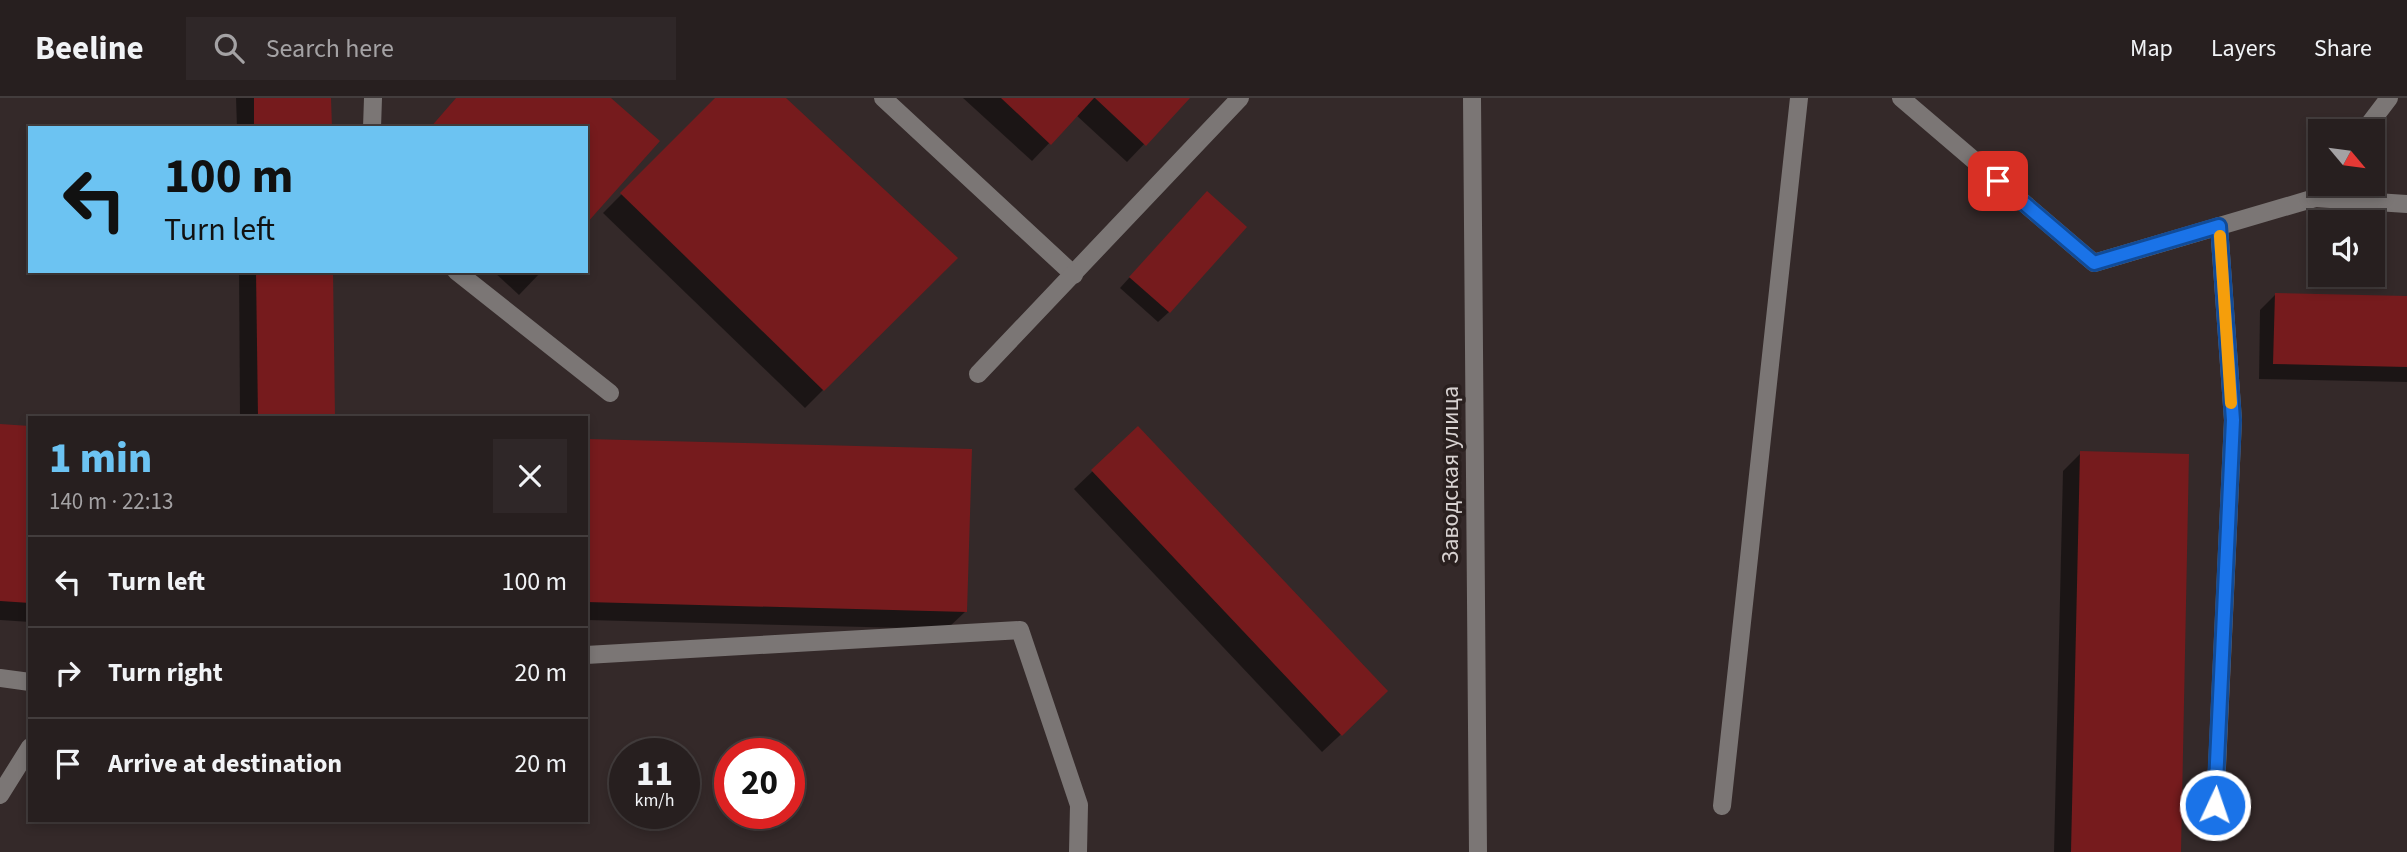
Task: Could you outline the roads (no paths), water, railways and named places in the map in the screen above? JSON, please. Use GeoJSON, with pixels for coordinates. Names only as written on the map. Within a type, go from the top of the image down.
{"type":"FeatureCollection","features":[{"type":"Feature","properties":{"kind":"street"},"geometry":{"type":"LineString","coordinates":[[372,126],[373,98]]}},
{"type":"Feature","properties":{"kind":"street"},"geometry":{"type":"LineString","coordinates":[[883,98],[1074,275]]}},
{"type":"Feature","properties":{"kind":"street"},"geometry":{"type":"LineString","coordinates":[[978,374],[1240,98]]}},
{"type":"Feature","properties":{"kind":"street","name":"Заводская улица"},"geometry":{"type":"LineString","coordinates":[[1472,98],[1478,852]]}},
{"type":"Feature","properties":{"kind":"street"},"geometry":{"type":"LineString","coordinates":[[1722,806],[1800,98]]}},
{"type":"Feature","properties":{"kind":"street"},"geometry":{"type":"LineString","coordinates":[[1901,98],[2094,263],[2219,226],[2308,195]]}},
{"type":"Feature","properties":{"kind":"street"},"geometry":{"type":"LineString","coordinates":[[2373,119],[2389,98]]}},
{"type":"Feature","properties":{"kind":"street"},"geometry":{"type":"LineString","coordinates":[[2353,196],[2407,204]]}},
{"type":"Feature","properties":{"kind":"street"},"geometry":{"type":"LineString","coordinates":[[2214,832],[2233,420],[2219,226]]}},
{"type":"Feature","properties":{"kind":"street"},"geometry":{"type":"LineString","coordinates":[[459,273],[610,393]]}},
{"type":"Feature","properties":{"kind":"street"},"geometry":{"type":"LineString","coordinates":[[588,655],[1020,630],[1079,805],[1078,852]]}},
{"type":"Feature","properties":{"kind":"street"},"geometry":{"type":"LineString","coordinates":[[0,678],[28,682]]}},
{"type":"Feature","properties":{"kind":"street"},"geometry":{"type":"LineString","coordinates":[[0,795],[28,750]]}}]}
